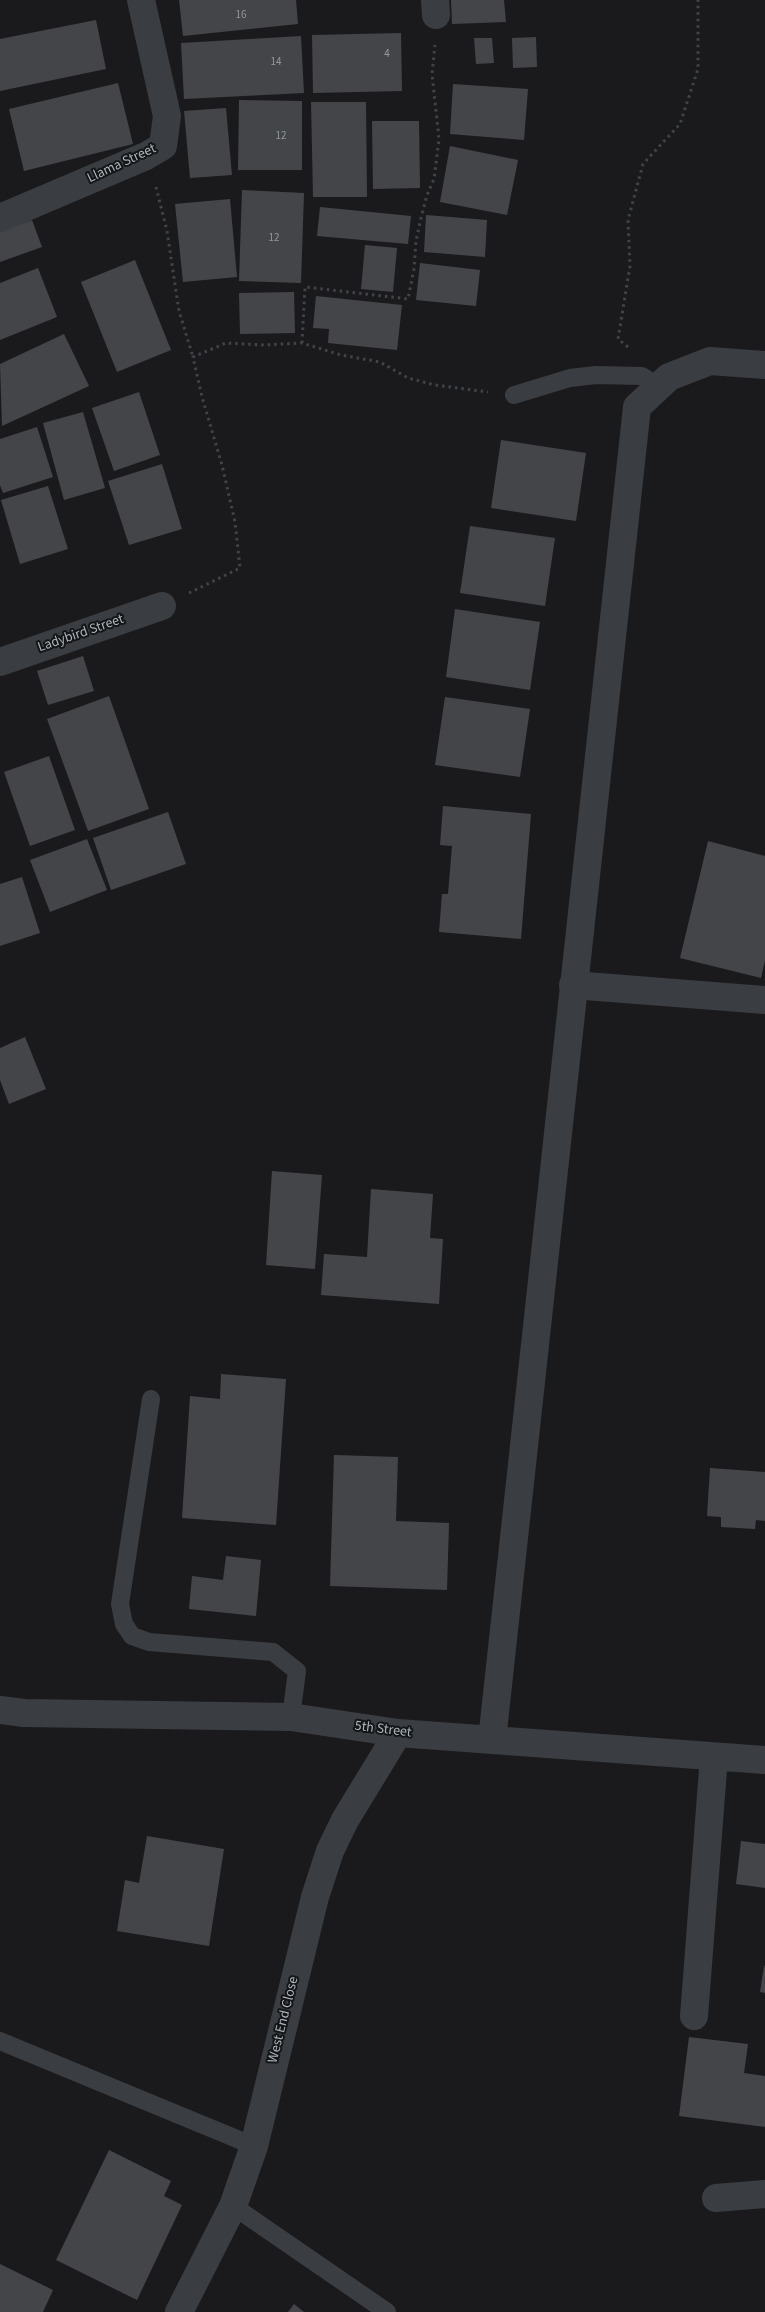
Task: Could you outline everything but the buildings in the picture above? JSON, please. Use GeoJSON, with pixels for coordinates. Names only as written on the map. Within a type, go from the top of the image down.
{"type":"FeatureCollection","features":[{"type":"Feature","properties":{"kind":"street","name":"Llama Street"},"geometry":{"type":"LineString","coordinates":[[0,218],[146,156],[163,146],[167,116],[141,0]]}},
{"type":"Feature","properties":{"kind":"street"},"geometry":{"type":"LineString","coordinates":[[492,1740],[637,407],[663,383],[710,361],[765,365]]}},
{"type":"Feature","properties":{"kind":"street","name":"Ladybird Street"},"geometry":{"type":"LineString","coordinates":[[0,662],[162,606]]}},
{"type":"Feature","properties":{"kind":"street"},"geometry":{"type":"LineString","coordinates":[[573,985],[765,1000]]}},
{"type":"Feature","properties":{"kind":"street","name":"5th Street"},"geometry":{"type":"LineString","coordinates":[[0,1710],[24,1713],[291,1717],[398,1733],[765,1760]]}},
{"type":"Feature","properties":{"kind":"street","name":"West End Close"},"geometry":{"type":"LineString","coordinates":[[179,2312],[233,2206],[254,2146],[315,1897],[330,1851],[345,1820],[398,1733]]}},
{"type":"Feature","properties":{"kind":"street"},"geometry":{"type":"LineString","coordinates":[[694,2016],[714,1757]]}},
{"type":"Feature","properties":{"kind":"street"},"geometry":{"type":"LineString","coordinates":[[716,2198],[765,2194]]}},
{"type":"Feature","properties":{"kind":"lane"},"geometry":{"type":"LineString","coordinates":[[514,395],[570,378],[596,375],[642,376],[663,383]]}},
{"type":"Feature","properties":{"kind":"lane"},"geometry":{"type":"LineString","coordinates":[[151,1399],[120,1604],[124,1624],[132,1636],[149,1642],[273,1652],[297,1671],[291,1717]]}},
{"type":"Feature","properties":{"kind":"lane"},"geometry":{"type":"LineString","coordinates":[[0,2041],[254,2146]]}},
{"type":"Feature","properties":{"kind":"lane"},"geometry":{"type":"LineString","coordinates":[[233,2206],[387,2312]]}},
{"type":"Feature","properties":{"kind":"path"},"geometry":{"type":"LineString","coordinates":[[663,383],[618,340],[630,266],[628,220],[643,164],[680,124],[698,69],[698,0]]}},
{"type":"Feature","properties":{"kind":"path"},"geometry":{"type":"LineString","coordinates":[[302,343],[305,288],[408,299],[414,269],[416,241],[427,195],[434,179],[439,139],[432,74],[436,41],[435,8]]}},
{"type":"Feature","properties":{"kind":"path"},"geometry":{"type":"LineString","coordinates":[[162,606],[240,568],[235,522],[222,465],[202,397],[194,357],[179,311],[167,231],[156,188],[163,146]]}},
{"type":"Feature","properties":{"kind":"path"},"geometry":{"type":"LineString","coordinates":[[194,357],[226,343],[264,345],[302,343],[341,355],[380,362],[408,378],[435,385],[514,395]]}}]}
